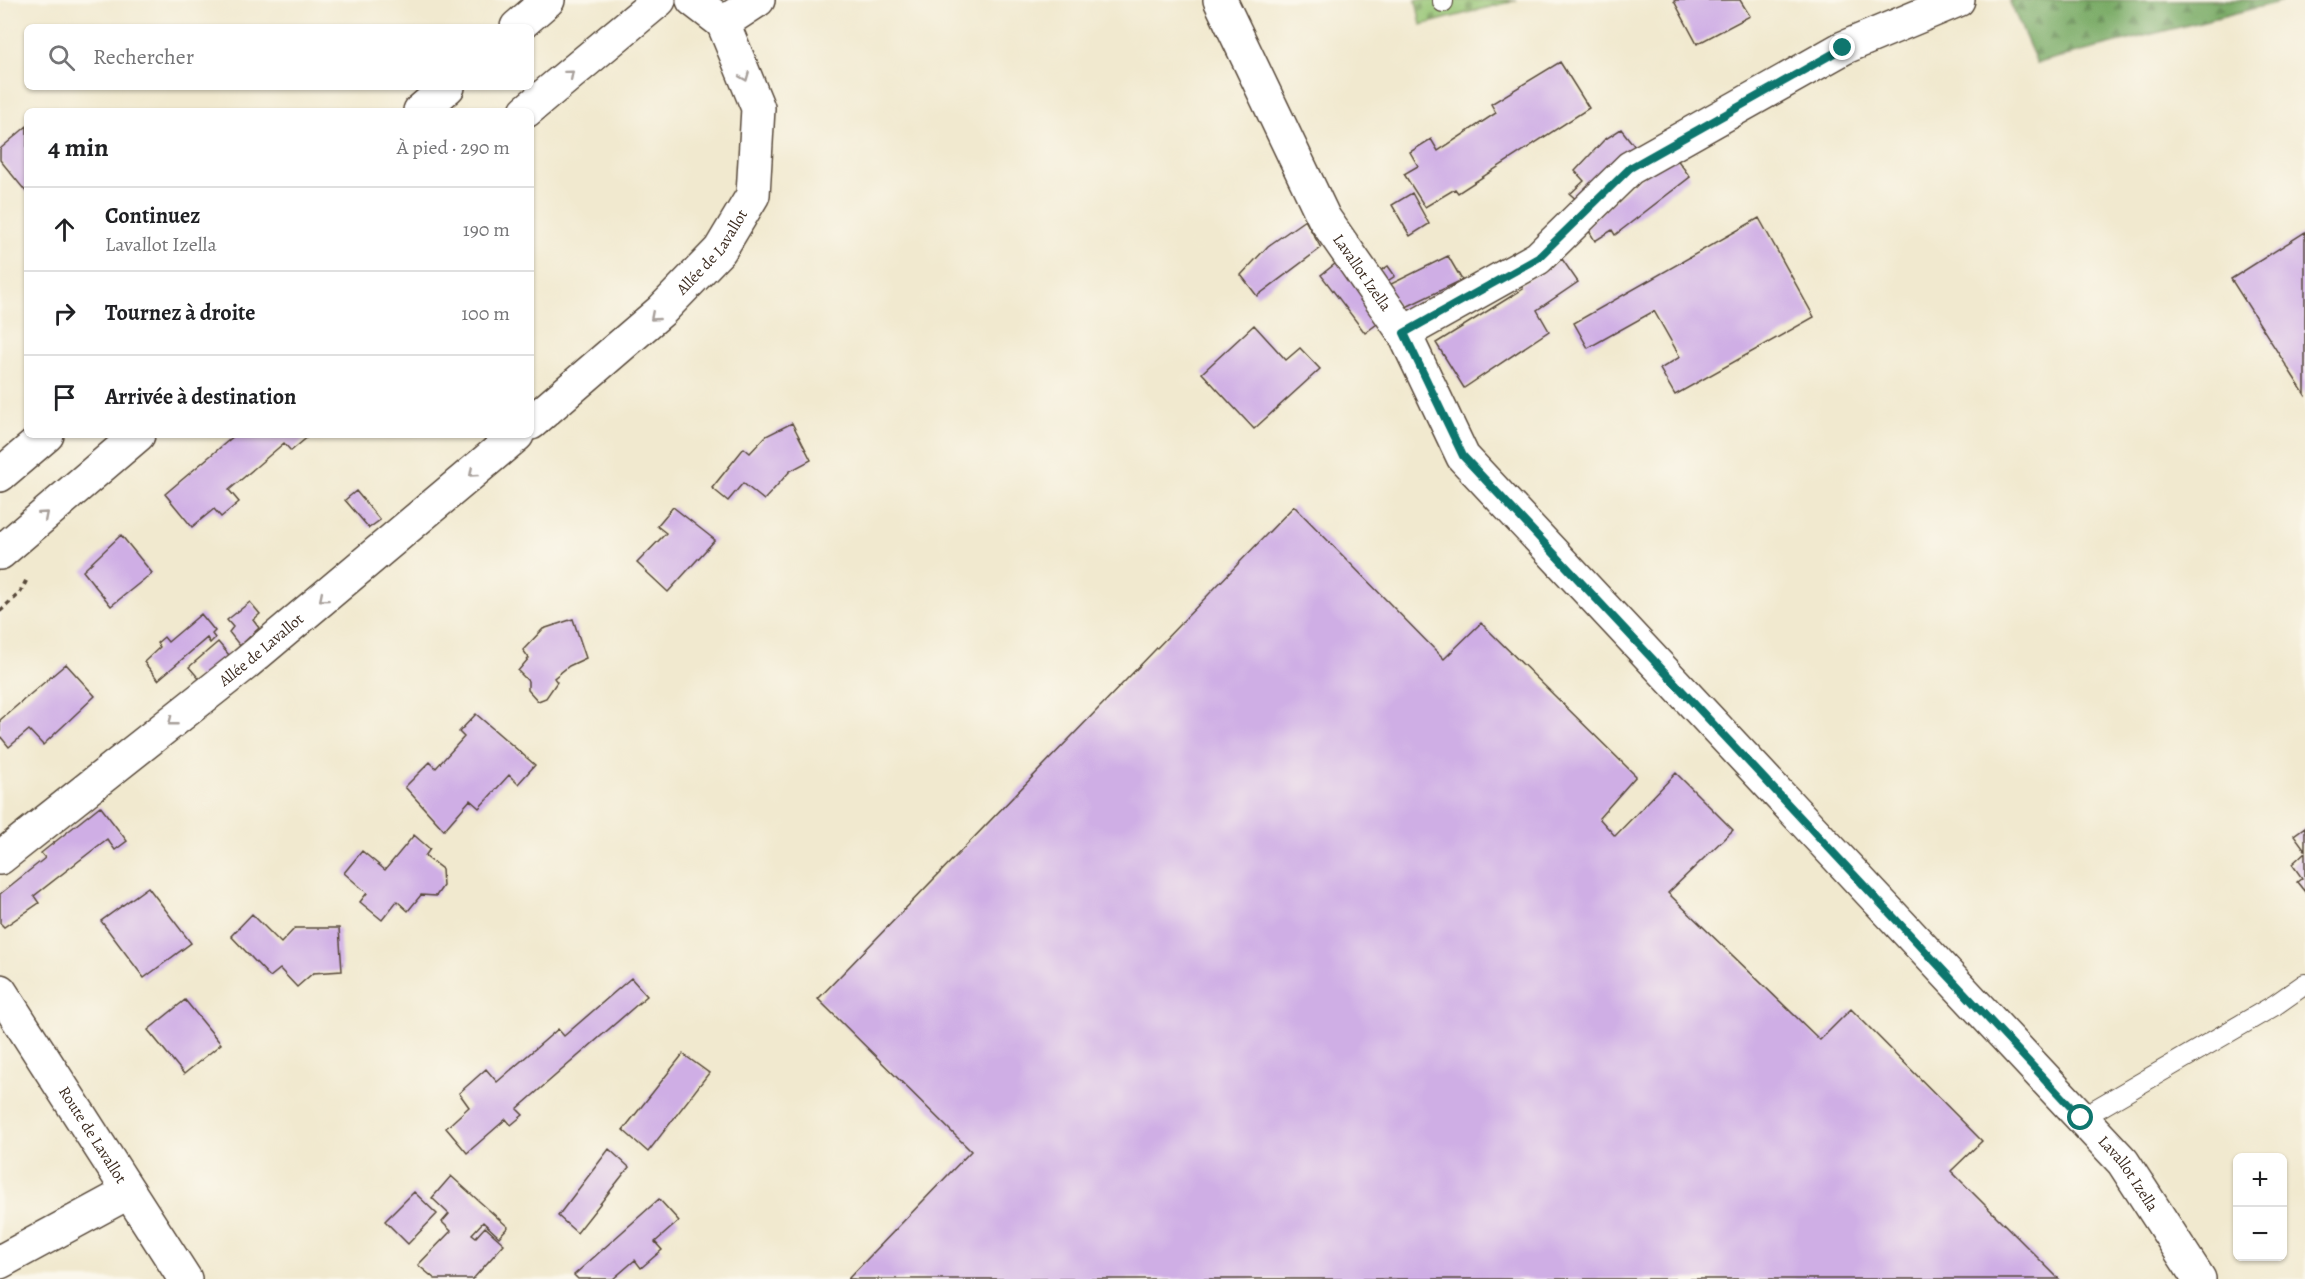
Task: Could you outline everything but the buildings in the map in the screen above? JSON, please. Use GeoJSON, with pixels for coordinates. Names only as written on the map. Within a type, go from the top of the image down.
{"type":"FeatureCollection","features":[{"type":"Feature","properties":{"kind":"street"},"geometry":{"type":"LineString","coordinates":[[520,24],[548,0]]}},
{"type":"Feature","properties":{"kind":"street"},"geometry":{"type":"LineString","coordinates":[[529,108],[659,0]]}},
{"type":"Feature","properties":{"kind":"street"},"geometry":{"type":"LineString","coordinates":[[693,0],[723,23],[758,0]]}},
{"type":"Feature","properties":{"kind":"street","name":"Lavallot Izella"},"geometry":{"type":"LineString","coordinates":[[1221,0],[1323,218],[1404,333],[1463,456],[2123,1162],[2199,1279]]}},
{"type":"Feature","properties":{"kind":"street"},"geometry":{"type":"LineString","coordinates":[[1404,333],[1538,258],[1630,168],[1843,48],[1959,0]]}},
{"type":"Feature","properties":{"kind":"street","name":"Allée de Lavallot"},"geometry":{"type":"LineString","coordinates":[[534,420],[661,310],[720,250],[753,195],[758,108],[723,23]]}},
{"type":"Feature","properties":{"kind":"street"},"geometry":{"type":"LineString","coordinates":[[424,108],[444,90]]}},
{"type":"Feature","properties":{"kind":"street"},"geometry":{"type":"LineString","coordinates":[[0,475],[43,438]]}},
{"type":"Feature","properties":{"kind":"street"},"geometry":{"type":"LineString","coordinates":[[0,553],[134,438]]}},
{"type":"Feature","properties":{"kind":"street","name":"Allée de Lavallot"},"geometry":{"type":"LineString","coordinates":[[0,858],[245,664],[513,438]]}},
{"type":"Feature","properties":{"kind":"street","name":"Route de Lavallot"},"geometry":{"type":"LineString","coordinates":[[0,991],[185,1279]]}},
{"type":"Feature","properties":{"kind":"street"},"geometry":{"type":"LineString","coordinates":[[0,1262],[129,1192]]}},
{"type":"Feature","properties":{"kind":"lane"},"geometry":{"type":"LineString","coordinates":[[2081,1118],[2275,1005],[2305,984]]}},
{"type":"Feature","properties":{"kind":"green space"},"geometry":{"type":"Polygon","coordinates":[[[1416,0],[1517,0],[1421,25],[1416,0]]]}},
{"type":"Feature","properties":{"kind":"green space"},"geometry":{"type":"Polygon","coordinates":[[[2009,0],[2287,0],[2037,63],[2009,0]]]}},
{"type":"Feature","properties":{"kind":"route"},"geometry":{"type":"LineString","coordinates":[[1843,48],[1630,168],[1538,258],[1404,333],[1463,456],[2081,1118]]}}]}
